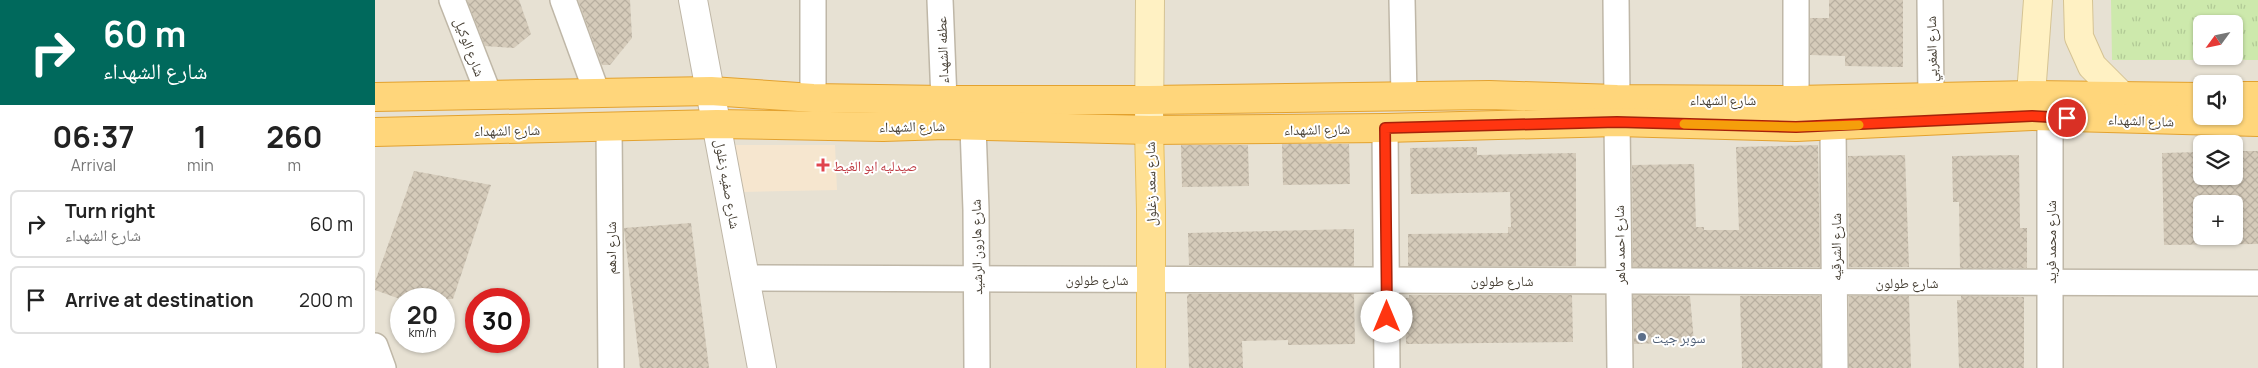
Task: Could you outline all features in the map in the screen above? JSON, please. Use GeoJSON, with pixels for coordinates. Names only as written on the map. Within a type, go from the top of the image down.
{"type":"FeatureCollection","features":[{"type":"Feature","properties":{"kind":"highway","name":"شارع الشهداء"},"geometry":{"type":"LineString","coordinates":[[375,96],[711,91],[813,98],[944,100],[1149,100],[1489,95],[1617,110],[1721,126],[1833,126],[2038,109],[2121,96],[2193,97]]}},
{"type":"Feature","properties":{"kind":"highway"},"geometry":{"type":"LineString","coordinates":[[2243,96],[2258,96]]}},
{"type":"Feature","properties":{"kind":"highway","name":"شارع الشهداء"},"geometry":{"type":"LineString","coordinates":[[375,132],[717,124],[1149,130],[1385,128],[1617,110],[1796,100],[1931,98],[2038,109],[2258,122]]}},
{"type":"Feature","properties":{"kind":"main road","name":"شارع سعد زغلول"},"geometry":{"type":"LineString","coordinates":[[1150,0],[1151,368]]}},
{"type":"Feature","properties":{"kind":"main road"},"geometry":{"type":"LineString","coordinates":[[2038,0],[2038,109]]}},
{"type":"Feature","properties":{"kind":"main road"},"geometry":{"type":"LineString","coordinates":[[2078,0],[2079,37],[2092,66],[2121,96]]}},
{"type":"Feature","properties":{"kind":"street","name":"شارع الوكيل"},"geometry":{"type":"LineString","coordinates":[[452,0],[489,95]]}},
{"type":"Feature","properties":{"kind":"street"},"geometry":{"type":"LineString","coordinates":[[563,0],[597,93]]}},
{"type":"Feature","properties":{"kind":"street","name":"شارع صفيه زغلول"},"geometry":{"type":"LineString","coordinates":[[693,0],[763,368]]}},
{"type":"Feature","properties":{"kind":"street"},"geometry":{"type":"LineString","coordinates":[[813,0],[813,98]]}},
{"type":"Feature","properties":{"kind":"street","name":"عطفه الشهداء"},"geometry":{"type":"LineString","coordinates":[[940,0],[944,100]]}},
{"type":"Feature","properties":{"kind":"street"},"geometry":{"type":"LineString","coordinates":[[1402,0],[1404,97]]}},
{"type":"Feature","properties":{"kind":"street","name":"شارع احمد ماهر"},"geometry":{"type":"LineString","coordinates":[[1616,0],[1620,368]]}},
{"type":"Feature","properties":{"kind":"street"},"geometry":{"type":"LineString","coordinates":[[1795,0],[1796,100]]}},
{"type":"Feature","properties":{"kind":"street","name":"شارع المغربي"},"geometry":{"type":"LineString","coordinates":[[1930,0],[1931,98]]}},
{"type":"Feature","properties":{"kind":"street","name":"شارع محمد فريد"},"geometry":{"type":"LineString","coordinates":[[2038,109],[2050,282],[2051,368]]}},
{"type":"Feature","properties":{"kind":"street","name":"شارع الشرقيه"},"geometry":{"type":"LineString","coordinates":[[1833,126],[1835,368]]}},
{"type":"Feature","properties":{"kind":"street","name":"شارع هارون الرشيد"},"geometry":{"type":"LineString","coordinates":[[973,127],[977,368]]}},
{"type":"Feature","properties":{"kind":"street","name":"شارع ادهم"},"geometry":{"type":"LineString","coordinates":[[609,128],[611,368]]}},
{"type":"Feature","properties":{"kind":"street"},"geometry":{"type":"LineString","coordinates":[[1385,128],[1387,368]]}},
{"type":"Feature","properties":{"kind":"street","name":"شارع طولون"},"geometry":{"type":"LineString","coordinates":[[746,278],[2258,283]]}},
{"type":"Feature","properties":{"kind":"street"},"geometry":{"type":"LineString","coordinates":[[375,346],[383,368]]}},
{"type":"Feature","properties":{"kind":"shaded area"},"geometry":{"type":"Polygon","coordinates":[[[375,0],[2258,0],[2258,368],[375,368],[375,0]]]}},
{"type":"Feature","properties":{"kind":"shaded area"},"geometry":{"type":"Polygon","coordinates":[[[734,145],[835,145],[837,190],[742,192],[734,145]]]}},
{"type":"Feature","properties":{"kind":"green space"},"geometry":{"type":"Polygon","coordinates":[[[2111,0],[2258,0],[2258,60],[2243,60],[2243,15],[2193,15],[2193,60],[2112,60],[2111,0]]]}},
{"type":"Feature","properties":{"kind":"building"},"geometry":{"type":"Polygon","coordinates":[[[467,0],[519,0],[531,34],[514,48],[485,46],[467,0]]]}},
{"type":"Feature","properties":{"kind":"building"},"geometry":{"type":"Polygon","coordinates":[[[578,0],[630,0],[632,38],[610,65],[602,65],[578,0]]]}},
{"type":"Feature","properties":{"kind":"building"},"geometry":{"type":"Polygon","coordinates":[[[1829,0],[1903,0],[1903,67],[1845,66],[1845,56],[1810,55],[1810,18],[1829,18],[1829,0]]]}},
{"type":"Feature","properties":{"kind":"building"},"geometry":{"type":"Polygon","coordinates":[[[1282,144],[1349,144],[1350,184],[1283,185],[1282,144]]]}},
{"type":"Feature","properties":{"kind":"building"},"geometry":{"type":"Polygon","coordinates":[[[1181,145],[1248,145],[1249,186],[1182,187],[1181,145]]]}},
{"type":"Feature","properties":{"kind":"building"},"geometry":{"type":"Polygon","coordinates":[[[1818,145],[1820,267],[1633,267],[1632,165],[1694,164],[1696,227],[1704,227],[1704,230],[1739,230],[1736,147],[1818,145]]]}},
{"type":"Feature","properties":{"kind":"building"},"geometry":{"type":"Polygon","coordinates":[[[1477,147],[1477,155],[1576,153],[1576,266],[1408,266],[1408,234],[1508,233],[1508,227],[1511,227],[1510,192],[1411,194],[1410,148],[1477,147]]]}},
{"type":"Feature","properties":{"kind":"building"},"geometry":{"type":"Polygon","coordinates":[[[2243,151],[2258,151],[2258,244],[2243,244],[2243,195],[2193,195],[2193,245],[2164,245],[2162,153],[2193,152],[2193,185],[2243,185],[2243,151]]]}},
{"type":"Feature","properties":{"kind":"building"},"geometry":{"type":"Polygon","coordinates":[[[1905,155],[1909,267],[1849,267],[1848,156],[1905,155]]]}},
{"type":"Feature","properties":{"kind":"building"},"geometry":{"type":"Polygon","coordinates":[[[2019,155],[2020,228],[2027,228],[2027,268],[1960,268],[1959,202],[1953,202],[1952,156],[2019,155]]]}},
{"type":"Feature","properties":{"kind":"building"},"geometry":{"type":"Polygon","coordinates":[[[414,171],[491,185],[455,293],[455,288],[390,288],[390,295],[375,290],[375,282],[414,171]]]}},
{"type":"Feature","properties":{"kind":"building"},"geometry":{"type":"Polygon","coordinates":[[[691,223],[709,368],[640,368],[624,228],[691,223]]]}},
{"type":"Feature","properties":{"kind":"building"},"geometry":{"type":"Polygon","coordinates":[[[1354,229],[1354,266],[1189,265],[1188,233],[1354,229]]]}},
{"type":"Feature","properties":{"kind":"building"},"geometry":{"type":"Polygon","coordinates":[[[1189,294],[1354,294],[1355,344],[1288,345],[1288,340],[1242,341],[1243,368],[1189,368],[1187,296],[1189,294]]]}},
{"type":"Feature","properties":{"kind":"building"},"geometry":{"type":"Polygon","coordinates":[[[1409,295],[1572,295],[1573,342],[1406,344],[1405,298],[1409,298],[1409,295]]]}},
{"type":"Feature","properties":{"kind":"building"},"geometry":{"type":"Polygon","coordinates":[[[1633,295],[1690,296],[1694,342],[1634,344],[1633,295]]]}},
{"type":"Feature","properties":{"kind":"building"},"geometry":{"type":"Polygon","coordinates":[[[1740,296],[1820,296],[1821,368],[1742,368],[1740,296]]]}},
{"type":"Feature","properties":{"kind":"building"},"geometry":{"type":"Polygon","coordinates":[[[1849,296],[1909,296],[1911,368],[1849,368],[1849,296]]]}},
{"type":"Feature","properties":{"kind":"building"},"geometry":{"type":"Polygon","coordinates":[[[1961,296],[2024,297],[2024,368],[1959,368],[1957,300],[1961,300],[1961,296]]]}},
{"type":"Feature","properties":{"kind":"slow traffic"},"geometry":{"type":"LineString","coordinates":[[1684,124],[1796,127],[1859,125]]}},
{"type":"Feature","properties":{"kind":"place","name":"صيدليه ابو الغيط"},"geometry":{"type":"Point","coordinates":[823,165]}},
{"type":"Feature","properties":{"kind":"place","name":"سوبر جيت"},"geometry":{"type":"Point","coordinates":[1642,337]}},
{"type":"Feature","properties":{"kind":"route"},"geometry":{"type":"LineString","coordinates":[[1387,317],[1385,128],[1617,122],[1796,127],[2032,116],[2067,118]]}}]}
